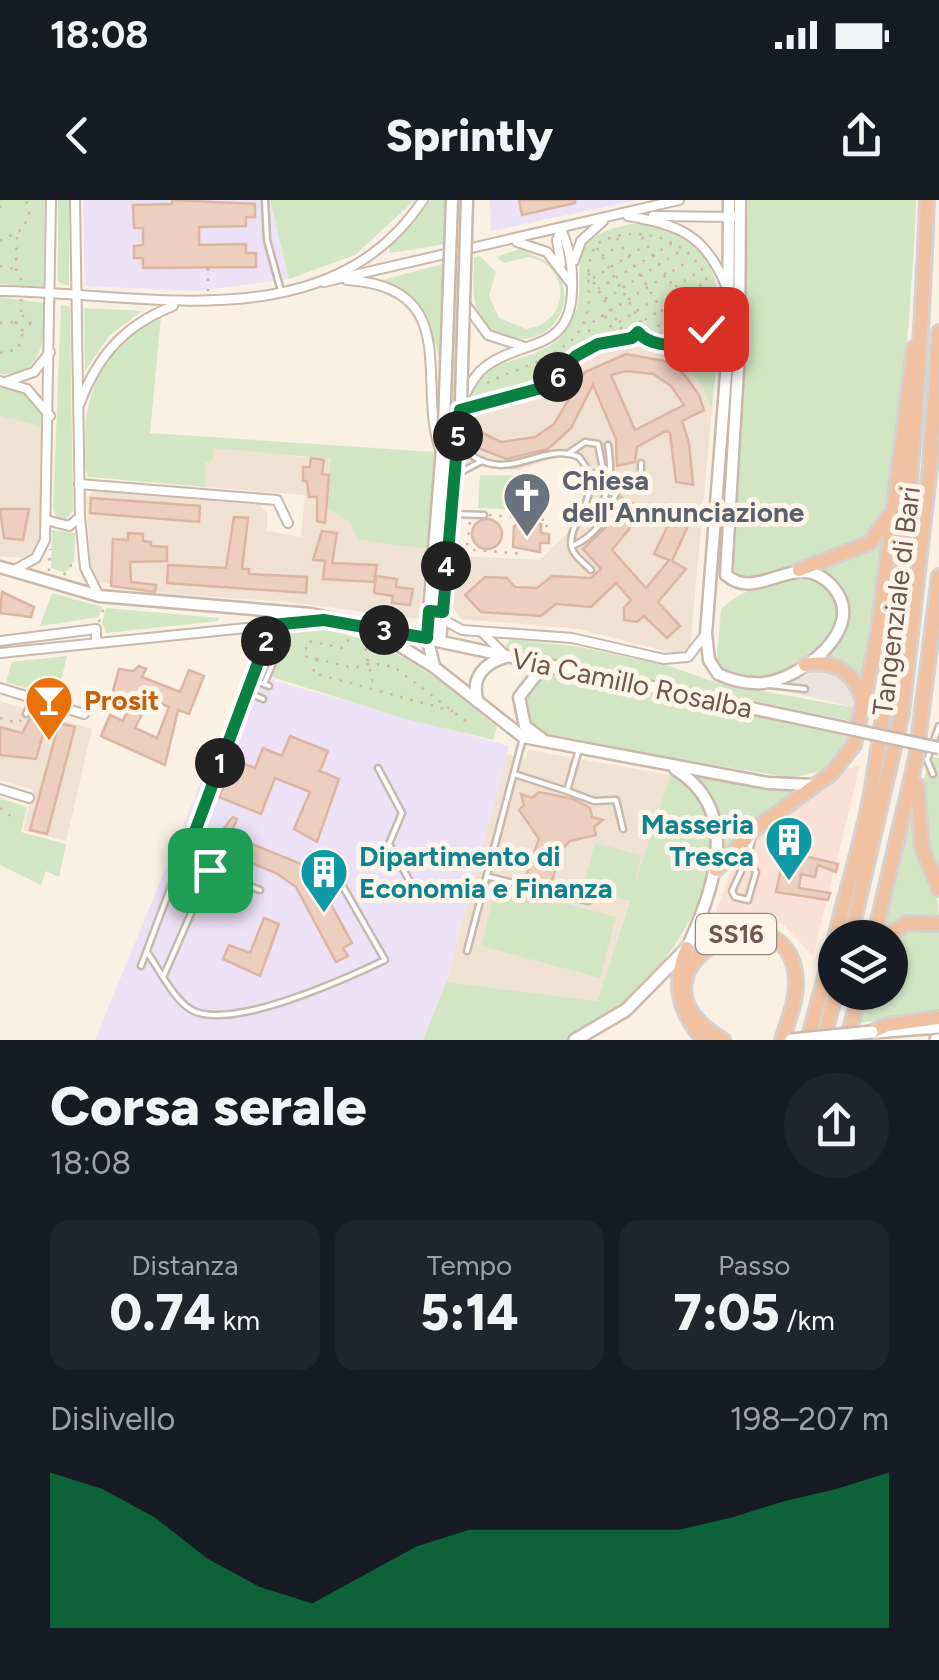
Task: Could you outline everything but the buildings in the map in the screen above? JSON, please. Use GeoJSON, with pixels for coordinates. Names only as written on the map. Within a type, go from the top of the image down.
{"type":"FeatureCollection","features":[{"type":"Feature","properties":{"kind":"highway","name":"Tangenziale di Bari"},"geometry":{"type":"LineString","coordinates":[[839,920],[874,779],[900,584],[922,326],[927,200]]}},
{"type":"Feature","properties":{"kind":"highway"},"geometry":{"type":"LineString","coordinates":[[716,870],[754,829],[844,761],[854,746],[865,706],[914,349],[922,326]]}},
{"type":"Feature","properties":{"kind":"highway","name":"Tangenziale di Bari"},"geometry":{"type":"LineString","coordinates":[[854,920],[902,713],[938,388],[939,332]]}},
{"type":"Feature","properties":{"kind":"highway"},"geometry":{"type":"LineString","coordinates":[[799,570],[870,543],[890,511]]}},
{"type":"Feature","properties":{"kind":"highway"},"geometry":{"type":"LineString","coordinates":[[878,920],[916,758],[938,616],[939,576]]}},
{"type":"Feature","properties":{"kind":"highway"},"geometry":{"type":"LineString","coordinates":[[805,665],[826,664],[844,670],[859,688],[865,706]]}},
{"type":"Feature","properties":{"kind":"highway"},"geometry":{"type":"LineString","coordinates":[[925,703],[939,682]]}},
{"type":"Feature","properties":{"kind":"highway"},"geometry":{"type":"LineString","coordinates":[[916,758],[919,832],[939,889]]}},
{"type":"Feature","properties":{"kind":"highway"},"geometry":{"type":"LineString","coordinates":[[908,923],[939,924]]}},
{"type":"Feature","properties":{"kind":"highway","name":"SS16"},"geometry":{"type":"LineString","coordinates":[[723,1040],[699,1020],[690,1005],[688,975],[706,945],[737,934],[771,940],[791,962],[796,977],[794,1000],[782,1040]]}},
{"type":"Feature","properties":{"kind":"highway"},"geometry":{"type":"LineString","coordinates":[[687,948],[677,992],[687,1020],[704,1040]]}},
{"type":"Feature","properties":{"kind":"highway","name":"Tangenziale di Bari"},"geometry":{"type":"LineString","coordinates":[[808,1040],[818,1002]]}},
{"type":"Feature","properties":{"kind":"highway"},"geometry":{"type":"LineString","coordinates":[[823,1040],[831,1010]]}},
{"type":"Feature","properties":{"kind":"highway"},"geometry":{"type":"LineString","coordinates":[[846,1040],[855,1010]]}},
{"type":"Feature","properties":{"kind":"highway"},"geometry":{"type":"LineString","coordinates":[[872,1032],[887,1025],[939,1018]]}},
{"type":"Feature","properties":{"kind":"main road"},"geometry":{"type":"LineString","coordinates":[[575,1040],[626,1010],[687,948]]}},
{"type":"Feature","properties":{"kind":"main road"},"geometry":{"type":"LineString","coordinates":[[791,1040],[939,1027]]}},
{"type":"Feature","properties":{"kind":"street"},"geometry":{"type":"LineString","coordinates":[[14,570],[42,550],[46,520],[51,200]]}},
{"type":"Feature","properties":{"kind":"street"},"geometry":{"type":"LineString","coordinates":[[75,200],[80,517],[84,568],[102,601]]}},
{"type":"Feature","properties":{"kind":"street"},"geometry":{"type":"LineString","coordinates":[[314,284],[378,247],[423,200]]}},
{"type":"Feature","properties":{"kind":"street"},"geometry":{"type":"LineString","coordinates":[[434,667],[427,638],[444,424],[452,200]]}},
{"type":"Feature","properties":{"kind":"street"},"geometry":{"type":"LineString","coordinates":[[440,641],[461,405],[467,200]]}},
{"type":"Feature","properties":{"kind":"street"},"geometry":{"type":"LineString","coordinates":[[624,215],[655,200]]}},
{"type":"Feature","properties":{"kind":"street"},"geometry":{"type":"LineString","coordinates":[[0,290],[180,303],[282,291],[679,200]]}},
{"type":"Feature","properties":{"kind":"street"},"geometry":{"type":"LineString","coordinates":[[729,200],[734,217],[738,351],[723,560],[726,575],[736,584],[750,584],[799,570],[831,585],[843,614],[836,638],[805,665],[763,683],[718,674],[709,660],[706,634],[728,293],[734,217],[740,200]]}},
{"type":"Feature","properties":{"kind":"street"},"geometry":{"type":"LineString","coordinates":[[624,215],[734,217]]}},
{"type":"Feature","properties":{"kind":"street"},"geometry":{"type":"LineString","coordinates":[[624,215],[672,224],[684,231],[717,266],[728,293]]}},
{"type":"Feature","properties":{"kind":"street"},"geometry":{"type":"LineString","coordinates":[[568,266],[581,241],[605,220]]}},
{"type":"Feature","properties":{"kind":"street"},"geometry":{"type":"LineString","coordinates":[[461,405],[488,364],[550,338],[564,324],[572,287],[568,266],[557,251],[561,230]]}},
{"type":"Feature","properties":{"kind":"street"},"geometry":{"type":"LineString","coordinates":[[507,241],[538,247],[568,266]]}},
{"type":"Feature","properties":{"kind":"street"},"geometry":{"type":"LineString","coordinates":[[332,280],[364,282],[386,289],[421,321],[434,359],[431,407],[442,454]]}},
{"type":"Feature","properties":{"kind":"street"},"geometry":{"type":"LineString","coordinates":[[79,408],[97,367],[123,333],[150,314],[180,303]]}},
{"type":"Feature","properties":{"kind":"street"},"geometry":{"type":"LineString","coordinates":[[466,306],[488,335],[507,344],[530,347]]}},
{"type":"Feature","properties":{"kind":"street"},"geometry":{"type":"LineString","coordinates":[[4,381],[34,372],[50,352]]}},
{"type":"Feature","properties":{"kind":"street"},"geometry":{"type":"LineString","coordinates":[[4,381],[36,396],[50,416]]}},
{"type":"Feature","properties":{"kind":"street"},"geometry":{"type":"LineString","coordinates":[[80,484],[276,500],[288,522]]}},
{"type":"Feature","properties":{"kind":"street"},"geometry":{"type":"LineString","coordinates":[[46,520],[70,526],[80,517]]}},
{"type":"Feature","properties":{"kind":"street"},"geometry":{"type":"LineString","coordinates":[[0,567],[102,601]]}},
{"type":"Feature","properties":{"kind":"street","name":"Via Camillo Rosalba"},"geometry":{"type":"LineString","coordinates":[[102,601],[274,612],[289,618],[363,626],[939,748]]}},
{"type":"Feature","properties":{"kind":"street"},"geometry":{"type":"LineString","coordinates":[[236,628],[238,609]]}},
{"type":"Feature","properties":{"kind":"street"},"geometry":{"type":"LineString","coordinates":[[429,611],[442,615],[456,628],[572,638],[678,660],[696,650],[706,634]]}},
{"type":"Feature","properties":{"kind":"street"},"geometry":{"type":"LineString","coordinates":[[0,654],[272,625],[289,618]]}},
{"type":"Feature","properties":{"kind":"street"},"geometry":{"type":"LineString","coordinates":[[363,626],[434,667],[524,737],[768,783],[812,785]]}},
{"type":"Feature","properties":{"kind":"street"},"geometry":{"type":"LineString","coordinates":[[0,640],[96,628],[96,643]]}},
{"type":"Feature","properties":{"kind":"street"},"geometry":{"type":"LineString","coordinates":[[479,630],[508,656],[480,671],[475,694],[480,706]]}},
{"type":"Feature","properties":{"kind":"street"},"geometry":{"type":"LineString","coordinates":[[547,742],[525,726],[518,697],[536,674],[555,667]]}},
{"type":"Feature","properties":{"kind":"street"},"geometry":{"type":"LineString","coordinates":[[0,688],[84,714]]}},
{"type":"Feature","properties":{"kind":"street"},"geometry":{"type":"LineString","coordinates":[[670,766],[692,780],[714,812],[716,870],[687,948]]}},
{"type":"Feature","properties":{"kind":"street"},"geometry":{"type":"LineString","coordinates":[[0,789],[29,798]]}},
{"type":"Feature","properties":{"kind":"lane"},"geometry":{"type":"LineString","coordinates":[[265,200],[267,240],[282,291]]}},
{"type":"Feature","properties":{"kind":"lane"},"geometry":{"type":"LineString","coordinates":[[458,443],[482,462],[513,466],[569,453],[585,442],[598,444],[604,474]]}},
{"type":"Feature","properties":{"kind":"lane"},"geometry":{"type":"LineString","coordinates":[[608,445],[613,476],[620,484]]}},
{"type":"Feature","properties":{"kind":"lane"},"geometry":{"type":"LineString","coordinates":[[569,453],[579,457],[588,474],[584,516],[572,546]]}},
{"type":"Feature","properties":{"kind":"lane"},"geometry":{"type":"LineString","coordinates":[[455,477],[482,462]]}},
{"type":"Feature","properties":{"kind":"lane"},"geometry":{"type":"LineString","coordinates":[[620,484],[641,479],[642,463]]}},
{"type":"Feature","properties":{"kind":"lane"},"geometry":{"type":"LineString","coordinates":[[588,474],[613,476]]}},
{"type":"Feature","properties":{"kind":"lane"},"geometry":{"type":"LineString","coordinates":[[584,516],[595,518],[613,476]]}},
{"type":"Feature","properties":{"kind":"lane"},"geometry":{"type":"LineString","coordinates":[[572,546],[586,540],[603,523],[620,484]]}},
{"type":"Feature","properties":{"kind":"lane"},"geometry":{"type":"LineString","coordinates":[[450,514],[484,515]]}},
{"type":"Feature","properties":{"kind":"lane"},"geometry":{"type":"LineString","coordinates":[[572,546],[591,570]]}},
{"type":"Feature","properties":{"kind":"lane"},"geometry":{"type":"LineString","coordinates":[[142,966],[274,612]]}},
{"type":"Feature","properties":{"kind":"lane"},"geometry":{"type":"LineString","coordinates":[[251,679],[267,685],[289,618]]}},
{"type":"Feature","properties":{"kind":"lane"},"geometry":{"type":"LineString","coordinates":[[763,683],[805,688]]}},
{"type":"Feature","properties":{"kind":"lane"},"geometry":{"type":"LineString","coordinates":[[247,692],[263,698]]}},
{"type":"Feature","properties":{"kind":"lane"},"geometry":{"type":"LineString","coordinates":[[26,714],[33,698]]}},
{"type":"Feature","properties":{"kind":"lane"},"geometry":{"type":"LineString","coordinates":[[933,774],[927,760],[939,726]]}},
{"type":"Feature","properties":{"kind":"lane"},"geometry":{"type":"LineString","coordinates":[[468,951],[524,737]]}},
{"type":"Feature","properties":{"kind":"lane"},"geometry":{"type":"LineString","coordinates":[[567,791],[579,749]]}},
{"type":"Feature","properties":{"kind":"lane"},"geometry":{"type":"LineString","coordinates":[[378,768],[402,813],[390,844],[418,896]]}},
{"type":"Feature","properties":{"kind":"lane"},"geometry":{"type":"LineString","coordinates":[[514,774],[594,800],[616,800],[622,829]]}},
{"type":"Feature","properties":{"kind":"lane"},"geometry":{"type":"LineString","coordinates":[[747,858],[756,865],[748,900],[734,897],[732,891],[747,858],[754,829]]}},
{"type":"Feature","properties":{"kind":"lane"},"geometry":{"type":"LineString","coordinates":[[184,861],[260,890]]}},
{"type":"Feature","properties":{"kind":"lane"},"geometry":{"type":"LineString","coordinates":[[148,952],[186,1008],[204,1013],[274,1004],[318,991],[384,960],[330,864]]}},
{"type":"Feature","properties":{"kind":"lane"},"geometry":{"type":"LineString","coordinates":[[164,975],[210,870]]}},
{"type":"Feature","properties":{"kind":"lane"},"geometry":{"type":"LineString","coordinates":[[487,876],[526,886],[530,892],[550,891],[588,901]]}},
{"type":"Feature","properties":{"kind":"path"},"geometry":{"type":"LineString","coordinates":[[22,286],[16,269],[17,236],[29,214],[26,200]]}},
{"type":"Feature","properties":{"kind":"path"},"geometry":{"type":"LineString","coordinates":[[29,214],[36,213]]}},
{"type":"Feature","properties":{"kind":"path"},"geometry":{"type":"LineString","coordinates":[[640,235],[705,337]]}},
{"type":"Feature","properties":{"kind":"path"},"geometry":{"type":"LineString","coordinates":[[487,383],[571,343],[587,310],[588,272],[596,246],[616,237],[640,235],[674,242],[684,250],[706,282],[703,345],[685,348],[649,336],[596,246]]}},
{"type":"Feature","properties":{"kind":"path"},"geometry":{"type":"LineString","coordinates":[[0,241],[17,236]]}},
{"type":"Feature","properties":{"kind":"path"},"geometry":{"type":"LineString","coordinates":[[616,237],[685,348]]}},
{"type":"Feature","properties":{"kind":"path"},"geometry":{"type":"LineString","coordinates":[[597,290],[674,242]]}},
{"type":"Feature","properties":{"kind":"path"},"geometry":{"type":"LineString","coordinates":[[602,256],[621,244]]}},
{"type":"Feature","properties":{"kind":"path"},"geometry":{"type":"LineString","coordinates":[[591,280],[647,245]]}},
{"type":"Feature","properties":{"kind":"path"},"geometry":{"type":"LineString","coordinates":[[604,300],[684,250]]}},
{"type":"Feature","properties":{"kind":"path"},"geometry":{"type":"LineString","coordinates":[[576,356],[594,322],[692,260]]}},
{"type":"Feature","properties":{"kind":"path"},"geometry":{"type":"LineString","coordinates":[[0,266],[16,269]]}},
{"type":"Feature","properties":{"kind":"path"},"geometry":{"type":"LineString","coordinates":[[208,268],[208,292]]}},
{"type":"Feature","properties":{"kind":"path"},"geometry":{"type":"LineString","coordinates":[[674,288],[700,270]]}},
{"type":"Feature","properties":{"kind":"path"},"geometry":{"type":"LineString","coordinates":[[588,272],[624,333]]}},
{"type":"Feature","properties":{"kind":"path"},"geometry":{"type":"LineString","coordinates":[[680,298],[706,282]]}},
{"type":"Feature","properties":{"kind":"path"},"geometry":{"type":"LineString","coordinates":[[0,323],[15,322],[21,316],[21,297]]}},
{"type":"Feature","properties":{"kind":"path"},"geometry":{"type":"LineString","coordinates":[[687,309],[708,298]]}},
{"type":"Feature","properties":{"kind":"path"},"geometry":{"type":"LineString","coordinates":[[617,323],[655,299]]}},
{"type":"Feature","properties":{"kind":"path"},"geometry":{"type":"LineString","coordinates":[[604,315],[615,334],[624,333],[662,310]]}},
{"type":"Feature","properties":{"kind":"path"},"geometry":{"type":"LineString","coordinates":[[21,316],[30,322],[46,322]]}},
{"type":"Feature","properties":{"kind":"path"},"geometry":{"type":"LineString","coordinates":[[649,336],[674,331],[694,320]]}},
{"type":"Feature","properties":{"kind":"path"},"geometry":{"type":"LineString","coordinates":[[461,405],[545,387],[576,356],[598,344],[632,338],[638,332],[644,340],[668,321]]}},
{"type":"Feature","properties":{"kind":"path"},"geometry":{"type":"LineString","coordinates":[[15,322],[23,331]]}},
{"type":"Feature","properties":{"kind":"path"},"geometry":{"type":"LineString","coordinates":[[0,354],[18,349],[30,322]]}},
{"type":"Feature","properties":{"kind":"path"},"geometry":{"type":"LineString","coordinates":[[681,342],[701,331]]}},
{"type":"Feature","properties":{"kind":"path"},"geometry":{"type":"LineString","coordinates":[[484,515],[547,520],[546,535]]}},
{"type":"Feature","properties":{"kind":"path"},"geometry":{"type":"LineString","coordinates":[[472,516],[467,546],[483,552],[525,554]]}},
{"type":"Feature","properties":{"kind":"path"},"geometry":{"type":"LineString","coordinates":[[50,548],[51,572],[67,574],[77,555],[79,573]]}},
{"type":"Feature","properties":{"kind":"path"},"geometry":{"type":"LineString","coordinates":[[99,622],[102,601]]}},
{"type":"Feature","properties":{"kind":"path"},"geometry":{"type":"LineString","coordinates":[[363,626],[342,648],[308,641],[304,656],[354,668],[371,663],[394,667],[471,724]]}},
{"type":"Feature","properties":{"kind":"path"},"geometry":{"type":"LineString","coordinates":[[363,626],[373,689]]}},
{"type":"Feature","properties":{"kind":"path"},"geometry":{"type":"LineString","coordinates":[[316,659],[313,673],[462,714]]}},
{"type":"Feature","properties":{"kind":"path"},"geometry":{"type":"LineString","coordinates":[[0,718],[18,724],[26,714],[56,714],[52,727]]}},
{"type":"Feature","properties":{"kind":"path"},"geometry":{"type":"LineString","coordinates":[[0,808],[15,819]]}},
{"type":"Feature","properties":{"kind":"shaded area"},"geometry":{"type":"Polygon","coordinates":[[[83,200],[270,200],[289,279],[198,291],[85,286],[83,200]]]}},
{"type":"Feature","properties":{"kind":"shaded area"},"geometry":{"type":"Polygon","coordinates":[[[490,200],[638,200],[491,231],[490,200]]]}},
{"type":"Feature","properties":{"kind":"shaded area"},"geometry":{"type":"Polygon","coordinates":[[[640,341],[684,353],[712,408],[690,649],[672,653],[579,629],[460,619],[452,606],[455,556],[540,560],[572,528],[582,504],[585,472],[575,459],[562,455],[520,470],[478,467],[462,475],[466,412],[557,388],[569,369],[593,350],[640,341]]]}},
{"type":"Feature","properties":{"kind":"shaded area"},"geometry":{"type":"Polygon","coordinates":[[[0,416],[44,427],[39,539],[33,552],[22,558],[0,556],[0,416]]]}},
{"type":"Feature","properties":{"kind":"shaded area"},"geometry":{"type":"Polygon","coordinates":[[[212,447],[331,460],[335,511],[350,522],[358,540],[427,549],[419,619],[288,602],[172,594],[98,582],[91,570],[86,498],[94,491],[259,505],[267,512],[267,531],[301,537],[305,495],[205,487],[205,462],[212,447]]]}},
{"type":"Feature","properties":{"kind":"shaded area"},"geometry":{"type":"Polygon","coordinates":[[[823,669],[849,684],[857,708],[789,692],[790,682],[823,669]]]}},
{"type":"Feature","properties":{"kind":"shaded area"},"geometry":{"type":"Polygon","coordinates":[[[246,673],[509,746],[446,982],[423,1040],[95,1040],[246,673]]]}},
{"type":"Feature","properties":{"kind":"shaded area"},"geometry":{"type":"Polygon","coordinates":[[[0,701],[92,729],[66,841],[23,830],[33,790],[0,780],[0,701]]]}},
{"type":"Feature","properties":{"kind":"shaded area"},"geometry":{"type":"Polygon","coordinates":[[[528,750],[671,775],[597,1001],[446,982],[507,754],[525,759],[528,750]]]}},
{"type":"Feature","properties":{"kind":"shaded area"},"geometry":{"type":"Polygon","coordinates":[[[860,765],[822,920],[818,920],[813,956],[784,925],[765,916],[715,914],[732,868],[752,840],[847,769],[860,765]]]}},
{"type":"Feature","properties":{"kind":"green space"},"geometry":{"type":"Polygon","coordinates":[[[0,200],[45,200],[43,287],[0,284],[0,200]]]}},
{"type":"Feature","properties":{"kind":"green space"},"geometry":{"type":"Polygon","coordinates":[[[58,200],[69,200],[69,286],[58,282],[58,200]]]}},
{"type":"Feature","properties":{"kind":"green space"},"geometry":{"type":"Polygon","coordinates":[[[270,200],[415,200],[355,255],[289,279],[270,200]]]}},
{"type":"Feature","properties":{"kind":"green space"},"geometry":{"type":"Polygon","coordinates":[[[431,200],[446,200],[446,244],[390,253],[389,247],[431,200]]]}},
{"type":"Feature","properties":{"kind":"green space"},"geometry":{"type":"Polygon","coordinates":[[[748,200],[916,200],[899,425],[886,508],[879,527],[836,552],[744,580],[729,571],[745,334],[748,200]]]}},
{"type":"Feature","properties":{"kind":"green space"},"geometry":{"type":"Polygon","coordinates":[[[632,224],[668,229],[693,242],[708,262],[717,288],[719,317],[712,408],[684,353],[648,343],[630,343],[596,350],[581,359],[557,388],[466,412],[481,377],[506,362],[550,346],[563,334],[579,299],[582,253],[589,241],[605,231],[632,224]]]}},
{"type":"Feature","properties":{"kind":"green space"},"geometry":{"type":"Polygon","coordinates":[[[520,249],[553,264],[563,287],[563,307],[555,323],[541,334],[524,339],[506,338],[490,329],[478,312],[474,257],[480,256],[496,272],[489,296],[499,318],[527,329],[541,324],[552,316],[560,294],[559,283],[544,263],[530,257],[504,263],[496,257],[520,249]]]}},
{"type":"Feature","properties":{"kind":"green space"},"geometry":{"type":"Polygon","coordinates":[[[446,263],[441,370],[423,318],[406,298],[382,280],[446,263]]]}},
{"type":"Feature","properties":{"kind":"green space"},"geometry":{"type":"Polygon","coordinates":[[[457,267],[462,267],[448,494],[443,494],[457,267]]]}},
{"type":"Feature","properties":{"kind":"green space"},"geometry":{"type":"Polygon","coordinates":[[[0,297],[45,303],[39,352],[26,369],[15,373],[0,374],[0,297]]]}},
{"type":"Feature","properties":{"kind":"green space"},"geometry":{"type":"Polygon","coordinates":[[[61,305],[70,307],[73,511],[65,520],[56,516],[53,509],[61,305]]]}},
{"type":"Feature","properties":{"kind":"green space"},"geometry":{"type":"Polygon","coordinates":[[[84,308],[142,311],[110,335],[85,371],[84,308]]]}},
{"type":"Feature","properties":{"kind":"green space"},"geometry":{"type":"Polygon","coordinates":[[[161,317],[150,433],[435,452],[427,549],[358,540],[350,522],[327,508],[330,459],[213,448],[213,460],[205,463],[205,487],[88,477],[86,418],[96,382],[128,338],[161,317]]]}},
{"type":"Feature","properties":{"kind":"green space"},"geometry":{"type":"Polygon","coordinates":[[[0,387],[30,399],[40,411],[44,427],[0,416],[0,387]]]}},
{"type":"Feature","properties":{"kind":"green space"},"geometry":{"type":"Polygon","coordinates":[[[480,475],[534,476],[531,511],[478,508],[480,475]]]}},
{"type":"Feature","properties":{"kind":"green space"},"geometry":{"type":"Polygon","coordinates":[[[52,530],[75,533],[74,561],[65,573],[51,568],[52,530]]]}},
{"type":"Feature","properties":{"kind":"green space"},"geometry":{"type":"Polygon","coordinates":[[[884,536],[864,689],[822,659],[839,633],[846,607],[837,584],[809,568],[866,549],[884,536]]]}},
{"type":"Feature","properties":{"kind":"green space"},"geometry":{"type":"Polygon","coordinates":[[[798,576],[822,583],[837,604],[833,628],[818,650],[808,660],[772,677],[743,676],[716,667],[721,610],[746,592],[798,576]]]}},
{"type":"Feature","properties":{"kind":"green space"},"geometry":{"type":"Polygon","coordinates":[[[52,593],[102,607],[99,617],[40,626],[52,593]]]}},
{"type":"Feature","properties":{"kind":"green space"},"geometry":{"type":"Polygon","coordinates":[[[106,608],[219,621],[106,633],[102,622],[106,608]]]}},
{"type":"Feature","properties":{"kind":"green space"},"geometry":{"type":"Polygon","coordinates":[[[317,628],[370,643],[414,664],[497,727],[493,740],[406,719],[272,677],[292,630],[317,628]]]}},
{"type":"Feature","properties":{"kind":"green space"},"geometry":{"type":"Polygon","coordinates":[[[510,639],[580,647],[669,666],[718,683],[857,708],[856,722],[510,651],[505,646],[510,639]]]}},
{"type":"Feature","properties":{"kind":"green space"},"geometry":{"type":"Polygon","coordinates":[[[67,656],[57,697],[6,682],[12,662],[67,656]]]}},
{"type":"Feature","properties":{"kind":"green space"},"geometry":{"type":"Polygon","coordinates":[[[546,674],[852,737],[828,769],[792,778],[552,738],[529,727],[522,701],[531,682],[546,674]]]}},
{"type":"Feature","properties":{"kind":"green space"},"geometry":{"type":"Polygon","coordinates":[[[932,757],[939,758],[939,877],[925,833],[921,802],[932,757]]]}},
{"type":"Feature","properties":{"kind":"green space"},"geometry":{"type":"Polygon","coordinates":[[[671,774],[687,783],[710,812],[715,845],[708,878],[694,913],[648,980],[594,1029],[568,1040],[423,1040],[446,982],[597,1001],[630,901],[583,888],[595,843],[641,855],[633,889],[671,774]]]}},
{"type":"Feature","properties":{"kind":"green space"},"geometry":{"type":"Polygon","coordinates":[[[695,776],[794,792],[753,824],[720,857],[719,814],[695,776]]]}},
{"type":"Feature","properties":{"kind":"green space"},"geometry":{"type":"Polygon","coordinates":[[[0,798],[27,807],[21,832],[66,844],[59,877],[46,871],[41,885],[0,865],[0,798]]]}},
{"type":"Feature","properties":{"kind":"green space"},"geometry":{"type":"Polygon","coordinates":[[[912,809],[933,879],[939,920],[886,920],[912,809]]]}},
{"type":"Feature","properties":{"kind":"green space"},"geometry":{"type":"Polygon","coordinates":[[[497,885],[616,917],[600,978],[481,946],[497,885]]]}},
{"type":"Feature","properties":{"kind":"green space"},"geometry":{"type":"Polygon","coordinates":[[[921,924],[939,929],[939,1014],[859,1023],[863,1010],[908,1010],[908,928],[921,924]]]}},
{"type":"Feature","properties":{"kind":"place","name":"Chiesa dell'Annunciazione"},"geometry":{"type":"Point","coordinates":[527,538]}},
{"type":"Feature","properties":{"kind":"place","name":"Prosit"},"geometry":{"type":"Point","coordinates":[49,742]}},
{"type":"Feature","properties":{"kind":"place","name":"Masseria Tresca"},"geometry":{"type":"Point","coordinates":[789,882]}},
{"type":"Feature","properties":{"kind":"place","name":"Dipartimento di Economia e Finanza"},"geometry":{"type":"Point","coordinates":[324,914]}},
{"type":"Feature","properties":{"kind":"route"},"geometry":{"type":"LineString","coordinates":[[210,870],[184,861],[272,625],[324,620],[427,638],[429,611],[443,612],[460,410],[545,387],[576,356],[598,344],[626,336],[632,338],[638,332],[644,340],[677,345],[683,350],[699,342],[703,345],[706,329]]}}]}
